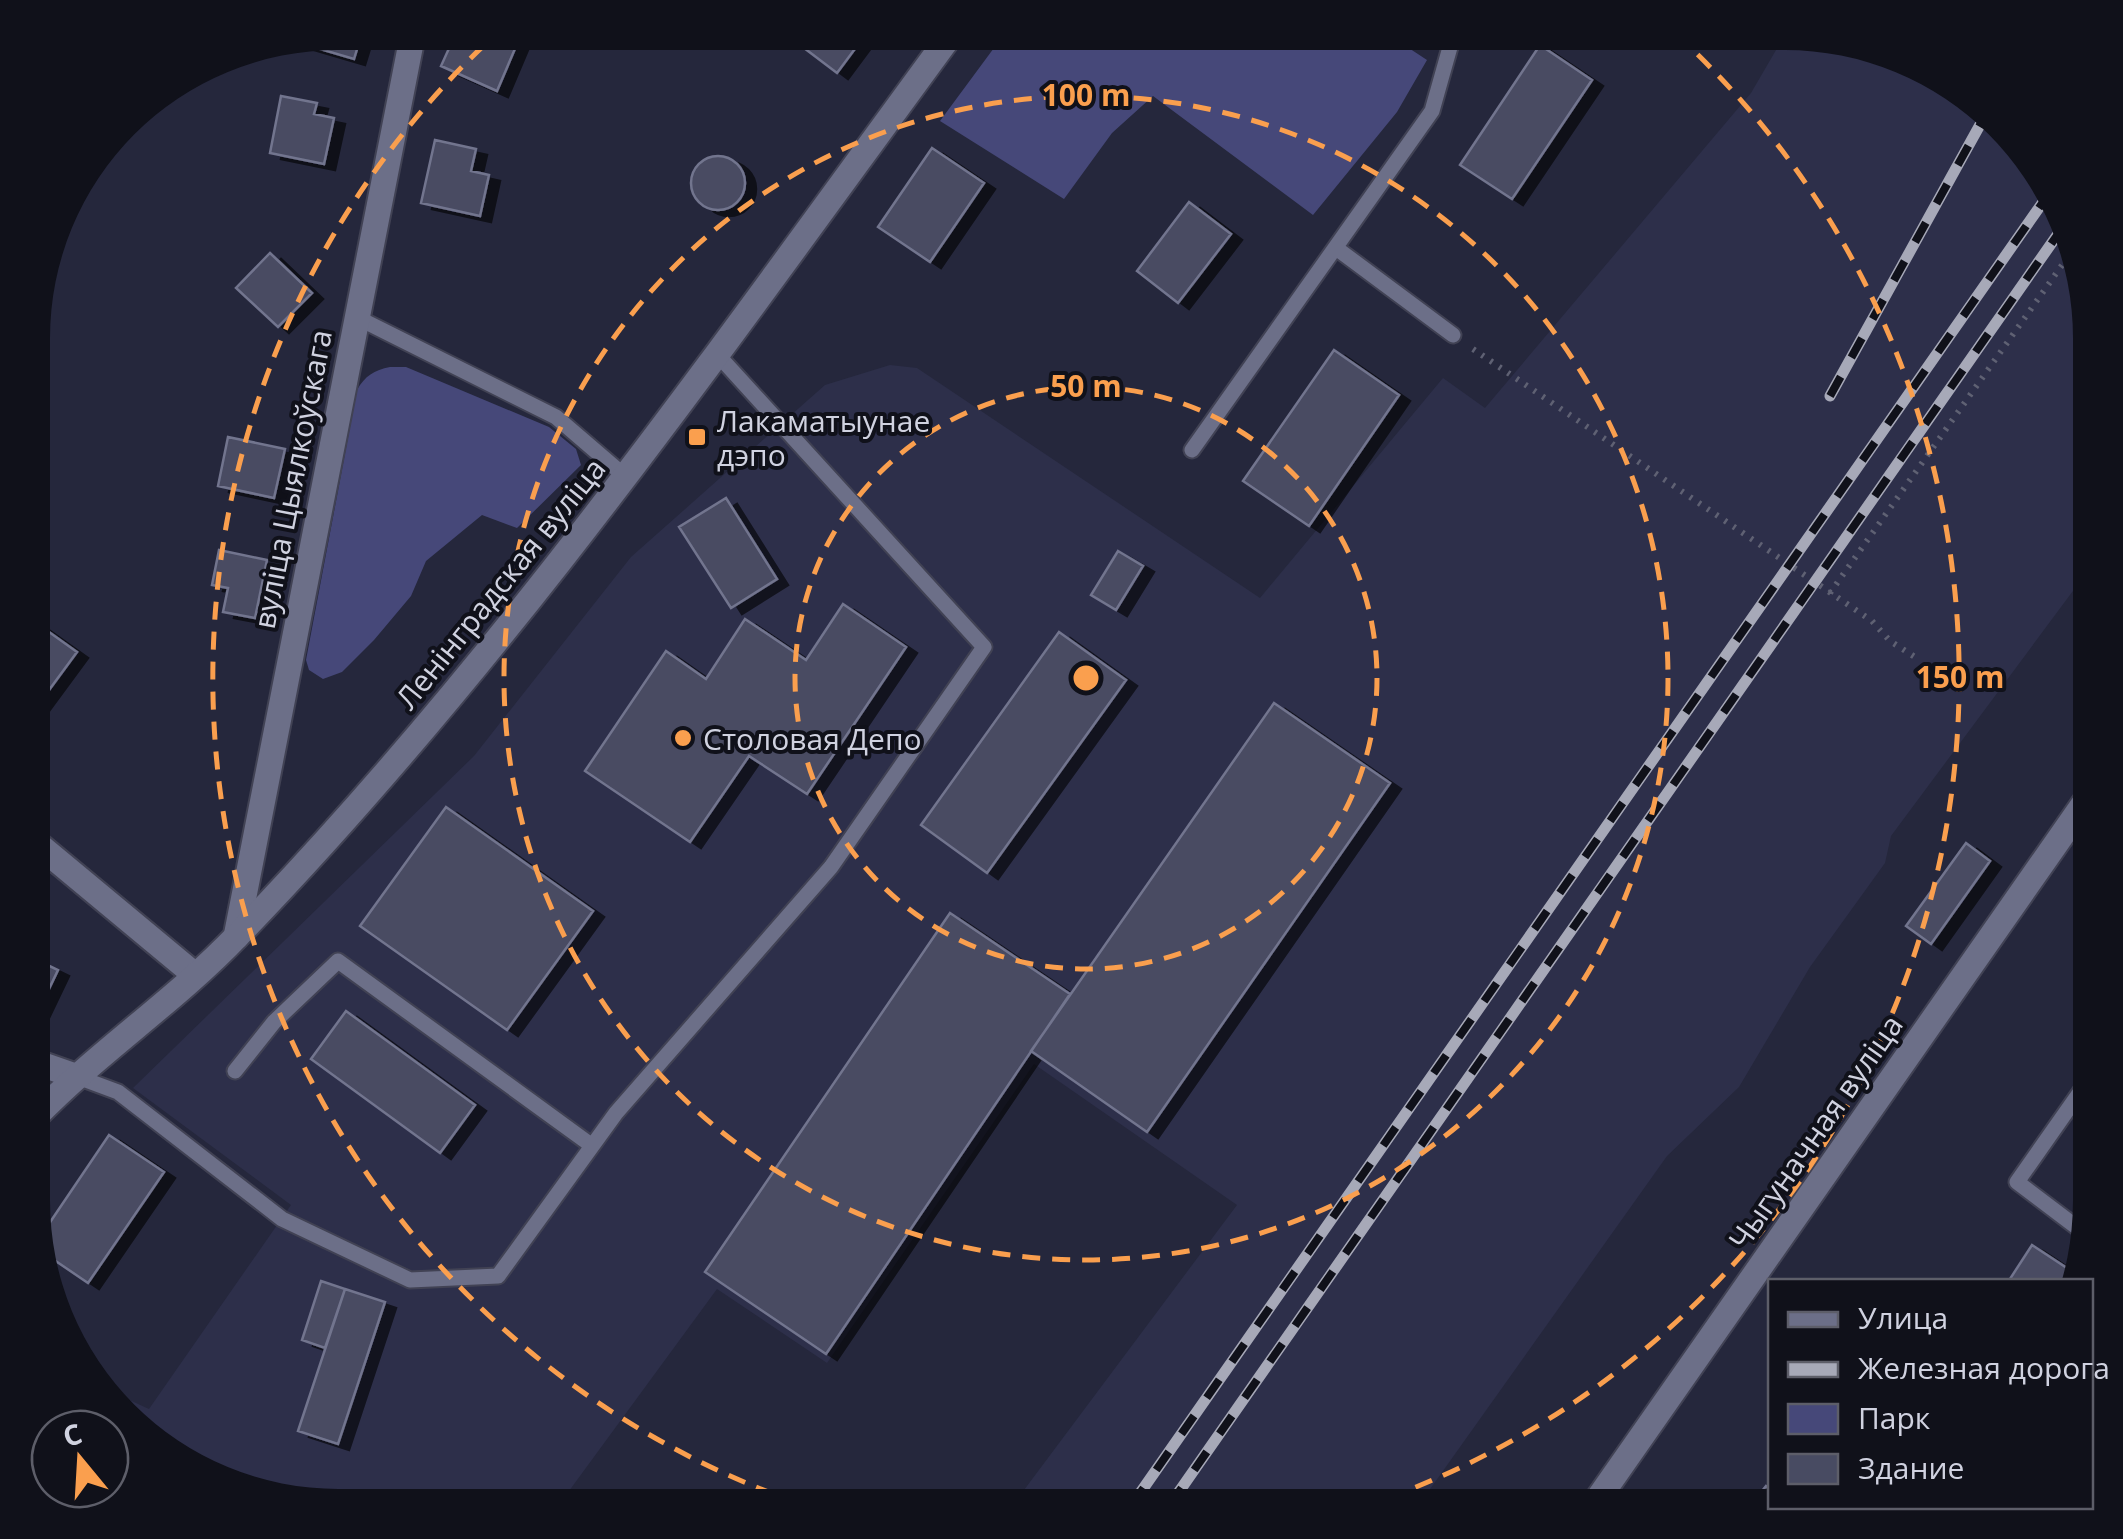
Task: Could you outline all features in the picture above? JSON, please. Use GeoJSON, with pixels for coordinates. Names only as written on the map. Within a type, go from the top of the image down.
{"type":"FeatureCollection","features":[{"type":"Feature","properties":{"kind":"street","name":"вуліца Цыялкоўскага"},"geometry":{"type":"LineString","coordinates":[[236,937],[408,50]]}},
{"type":"Feature","properties":{"kind":"street","name":"Ленінградская вуліца"},"geometry":{"type":"LineString","coordinates":[[51,1100],[236,937],[422,731],[627,478],[939,50]]}},
{"type":"Feature","properties":{"kind":"street","name":"Чыгуначная вуліца"},"geometry":{"type":"LineString","coordinates":[[1605,1489],[2072,821]]}},
{"type":"Feature","properties":{"kind":"street"},"geometry":{"type":"LineString","coordinates":[[51,855],[195,974]]}},
{"type":"Feature","properties":{"kind":"street"},"geometry":{"type":"LineString","coordinates":[[51,1068],[74,1076]]}},
{"type":"Feature","properties":{"kind":"lane"},"geometry":{"type":"LineString","coordinates":[[1192,450],[1432,111],[1449,51]]}},
{"type":"Feature","properties":{"kind":"lane"},"geometry":{"type":"LineString","coordinates":[[1336,248],[1453,335]]}},
{"type":"Feature","properties":{"kind":"lane"},"geometry":{"type":"LineString","coordinates":[[356,317],[556,417],[627,478]]}},
{"type":"Feature","properties":{"kind":"lane"},"geometry":{"type":"LineString","coordinates":[[74,1076],[118,1092],[282,1219],[410,1280],[498,1276],[591,1144],[831,868],[984,647],[716,354]]}},
{"type":"Feature","properties":{"kind":"lane"},"geometry":{"type":"LineString","coordinates":[[235,1072],[274,1022],[338,962],[591,1144]]}},
{"type":"Feature","properties":{"kind":"lane"},"geometry":{"type":"LineString","coordinates":[[2071,1224],[2016,1182],[2072,1103]]}},
{"type":"Feature","properties":{"kind":"path"},"geometry":{"type":"LineString","coordinates":[[1830,592],[2063,264]]}},
{"type":"Feature","properties":{"kind":"path"},"geometry":{"type":"LineString","coordinates":[[1453,335],[1872,620],[1890,640],[1918,659]]}},
{"type":"Feature","properties":{"kind":"shaded area","name":"Лакаматыунае дэпо"},"geometry":{"type":"Polygon","coordinates":[[[1776,51],[1841,56],[1878,65],[1960,109],[2002,148],[2024,178],[2043,211],[2063,263],[2072,319],[2072,592],[1891,836],[1885,863],[1810,967],[1739,1087],[1667,1156],[1430,1489],[1025,1488],[1237,1205],[1034,1064],[827,1363],[717,1289],[571,1488],[319,1488],[282,1483],[228,1467],[194,1450],[163,1430],[131,1401],[149,1409],[291,1205],[133,1088],[474,756],[631,557],[825,385],[890,365],[917,368],[1260,598],[1443,378],[1485,408],[1751,93],[1776,51]]]}},
{"type":"Feature","properties":{"kind":"green space"},"geometry":{"type":"Polygon","coordinates":[[[992,50],[1413,51],[1427,60],[1397,112],[1313,215],[1153,96],[1112,133],[1064,199],[940,121],[992,50]]]}},
{"type":"Feature","properties":{"kind":"green space"},"geometry":{"type":"Polygon","coordinates":[[[390,367],[406,367],[549,427],[576,449],[581,465],[517,528],[482,515],[426,561],[411,596],[374,640],[342,672],[323,679],[309,670],[306,660],[357,390],[370,374],[390,367]]]}},
{"type":"Feature","properties":{"kind":"building"},"geometry":{"type":"Polygon","coordinates":[[[357,50],[354,59],[326,51],[357,50]]]}},
{"type":"Feature","properties":{"kind":"building"},"geometry":{"type":"Polygon","coordinates":[[[448,50],[514,50],[497,91],[441,66],[448,50]]]}},
{"type":"Feature","properties":{"kind":"building"},"geometry":{"type":"Polygon","coordinates":[[[807,50],[854,50],[837,73],[807,50]]]}},
{"type":"Feature","properties":{"kind":"building"},"geometry":{"type":"Polygon","coordinates":[[[1536,51],[1549,51],[1592,80],[1512,199],[1460,165],[1536,51]]]}},
{"type":"Feature","properties":{"kind":"building"},"geometry":{"type":"Polygon","coordinates":[[[281,96],[317,103],[314,114],[334,118],[324,164],[270,153],[281,96]]]}},
{"type":"Feature","properties":{"kind":"building"},"geometry":{"type":"Polygon","coordinates":[[[435,140],[476,149],[471,171],[489,175],[480,216],[421,203],[435,140]]]}},
{"type":"Feature","properties":{"kind":"building"},"geometry":{"type":"Polygon","coordinates":[[[932,148],[984,183],[930,262],[878,227],[932,148]]]}},
{"type":"Feature","properties":{"kind":"building"},"geometry":{"type":"Polygon","coordinates":[[[718,156],[737,164],[745,183],[737,202],[718,210],[699,202],[691,183],[699,164],[718,156]]]}},
{"type":"Feature","properties":{"kind":"building"},"geometry":{"type":"Polygon","coordinates":[[[1189,202],[1231,234],[1178,303],[1137,271],[1189,202]]]}},
{"type":"Feature","properties":{"kind":"building"},"geometry":{"type":"Polygon","coordinates":[[[270,253],[312,293],[278,327],[236,288],[270,253]]]}},
{"type":"Feature","properties":{"kind":"building"},"geometry":{"type":"Polygon","coordinates":[[[1334,350],[1399,395],[1309,526],[1243,481],[1334,350]]]}},
{"type":"Feature","properties":{"kind":"building"},"geometry":{"type":"Polygon","coordinates":[[[228,437],[285,449],[274,498],[218,486],[228,437]]]}},
{"type":"Feature","properties":{"kind":"building"},"geometry":{"type":"Polygon","coordinates":[[[726,498],[777,579],[731,608],[679,527],[726,498]]]}},
{"type":"Feature","properties":{"kind":"building"},"geometry":{"type":"Polygon","coordinates":[[[219,550],[267,560],[255,618],[223,612],[228,588],[212,585],[219,550]]]}},
{"type":"Feature","properties":{"kind":"building"},"geometry":{"type":"Polygon","coordinates":[[[1118,551],[1143,566],[1116,610],[1091,595],[1118,551]]]}},
{"type":"Feature","properties":{"kind":"building"},"geometry":{"type":"Polygon","coordinates":[[[843,604],[906,647],[807,794],[749,756],[690,842],[585,771],[666,651],[706,679],[745,619],[806,660],[843,604]]]}},
{"type":"Feature","properties":{"kind":"building"},"geometry":{"type":"Polygon","coordinates":[[[1059,632],[1126,680],[987,873],[921,825],[1059,632]]]}},
{"type":"Feature","properties":{"kind":"building"},"geometry":{"type":"Polygon","coordinates":[[[50,633],[77,652],[50,688],[50,633]]]}},
{"type":"Feature","properties":{"kind":"building"},"geometry":{"type":"Polygon","coordinates":[[[1274,703],[1390,783],[1147,1132],[1031,1051],[1274,703]]]}},
{"type":"Feature","properties":{"kind":"building"},"geometry":{"type":"Polygon","coordinates":[[[446,807],[593,911],[507,1030],[360,926],[446,807]]]}},
{"type":"Feature","properties":{"kind":"building"},"geometry":{"type":"Polygon","coordinates":[[[1966,843],[1990,861],[1931,944],[1906,926],[1966,843]]]}},
{"type":"Feature","properties":{"kind":"building"},"geometry":{"type":"Polygon","coordinates":[[[950,913],[1070,994],[826,1354],[705,1272],[950,913]]]}},
{"type":"Feature","properties":{"kind":"building"},"geometry":{"type":"Polygon","coordinates":[[[51,967],[58,970],[51,985],[51,967]]]}},
{"type":"Feature","properties":{"kind":"building"},"geometry":{"type":"Polygon","coordinates":[[[346,1011],[475,1105],[440,1153],[311,1059],[346,1011]]]}},
{"type":"Feature","properties":{"kind":"building"},"geometry":{"type":"Polygon","coordinates":[[[109,1135],[164,1172],[88,1283],[57,1262],[51,1221],[109,1135]]]}},
{"type":"Feature","properties":{"kind":"building"},"geometry":{"type":"Polygon","coordinates":[[[2032,1245],[2065,1267],[2062,1279],[2010,1279],[2032,1245]]]}},
{"type":"Feature","properties":{"kind":"building"},"geometry":{"type":"Polygon","coordinates":[[[321,1281],[345,1289],[325,1348],[302,1340],[321,1281]]]}},
{"type":"Feature","properties":{"kind":"building"},"geometry":{"type":"Polygon","coordinates":[[[345,1289],[385,1302],[338,1444],[298,1431],[345,1289]]]}},
{"type":"Feature","properties":{"kind":"railway"},"geometry":{"type":"LineString","coordinates":[[1830,396],[1980,126]]}},
{"type":"Feature","properties":{"kind":"railway"},"geometry":{"type":"LineString","coordinates":[[1143,1489],[2040,206]]}},
{"type":"Feature","properties":{"kind":"railway"},"geometry":{"type":"LineString","coordinates":[[1181,1489],[2055,238]]}},
{"type":"Feature","properties":{"kind":"place","name":"Лакаматыунае дэпо"},"geometry":{"type":"Point","coordinates":[697,437]}},
{"type":"Feature","properties":{"kind":"place","name":"Столовая Депо"},"geometry":{"type":"Point","coordinates":[683,738]}}]}
